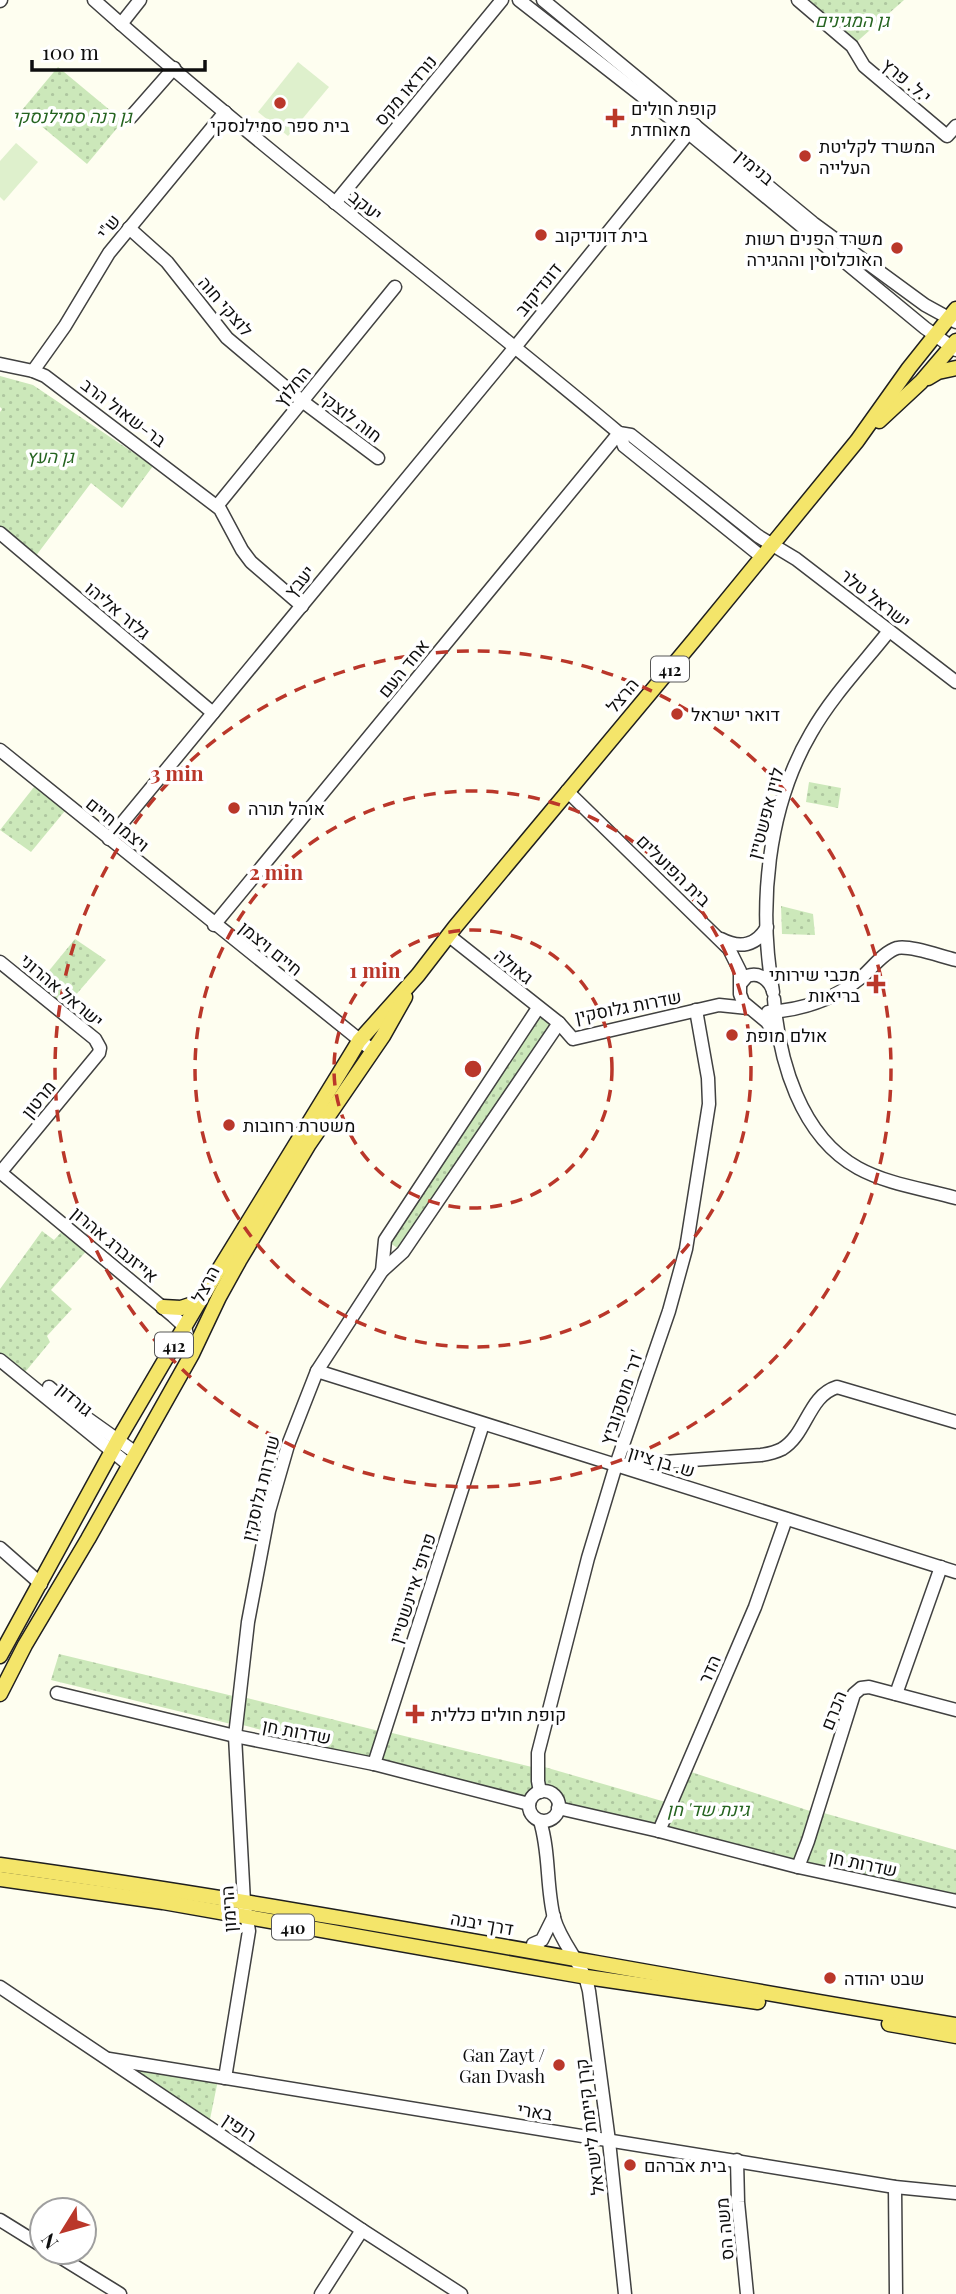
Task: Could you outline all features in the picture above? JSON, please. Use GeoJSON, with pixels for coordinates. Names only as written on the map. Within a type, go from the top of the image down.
{"type":"FeatureCollection","features":[{"type":"Feature","properties":{"kind":"main road","name":"הרצל"},"geometry":{"type":"LineString","coordinates":[[0,1656],[114,1446],[184,1327],[366,1045],[448,935],[857,441],[909,368],[954,316]]}},
{"type":"Feature","properties":{"kind":"main road","name":"הרצל"},"geometry":{"type":"LineString","coordinates":[[857,441],[921,382],[954,345]]}},
{"type":"Feature","properties":{"kind":"main road"},"geometry":{"type":"LineString","coordinates":[[921,382],[938,372],[956,368]]}},
{"type":"Feature","properties":{"kind":"main road","name":"הרצל"},"geometry":{"type":"LineString","coordinates":[[0,1694],[25,1645],[192,1354],[239,1261],[366,1045]]}},
{"type":"Feature","properties":{"kind":"main road"},"geometry":{"type":"LineString","coordinates":[[163,1307],[181,1308],[199,1302]]}},
{"type":"Feature","properties":{"kind":"main road","name":"דרך יבנה"},"geometry":{"type":"LineString","coordinates":[[0,1865],[129,1882],[956,2025]]}},
{"type":"Feature","properties":{"kind":"main road","name":"דרך יבנה"},"geometry":{"type":"LineString","coordinates":[[0,1879],[151,1900],[586,1978],[815,2011],[956,2036]]}},
{"type":"Feature","properties":{"kind":"street","name":"יעקב"},"geometry":{"type":"LineString","coordinates":[[94,0],[335,203],[516,346],[619,433],[631,435],[767,551]]}},
{"type":"Feature","properties":{"kind":"street"},"geometry":{"type":"LineString","coordinates":[[121,24],[140,0]]}},
{"type":"Feature","properties":{"kind":"street","name":"נורדאו מקס"},"geometry":{"type":"LineString","coordinates":[[335,203],[502,0]]}},
{"type":"Feature","properties":{"kind":"street","name":"בנימין"},"geometry":{"type":"LineString","coordinates":[[519,0],[835,240],[925,304],[954,316]]}},
{"type":"Feature","properties":{"kind":"street","name":"בנימין"},"geometry":{"type":"LineString","coordinates":[[543,0],[935,335],[954,345]]}},
{"type":"Feature","properties":{"kind":"street","name":"י.ל. פרץ"},"geometry":{"type":"LineString","coordinates":[[798,0],[852,46],[864,66],[947,136],[956,126]]}},
{"type":"Feature","properties":{"kind":"street"},"geometry":{"type":"LineString","coordinates":[[130,118],[174,68]]}},
{"type":"Feature","properties":{"kind":"street","name":"ש\"י"},"geometry":{"type":"LineString","coordinates":[[33,371],[65,326],[109,253],[225,112]]}},
{"type":"Feature","properties":{"kind":"street","name":"דונדיקוב"},"geometry":{"type":"LineString","coordinates":[[516,346],[692,129]]}},
{"type":"Feature","properties":{"kind":"street","name":"לוצקי חוה"},"geometry":{"type":"LineString","coordinates":[[129,228],[167,262],[227,338],[302,401]]}},
{"type":"Feature","properties":{"kind":"street","name":"החלוץ"},"geometry":{"type":"LineString","coordinates":[[217,506],[395,287]]}},
{"type":"Feature","properties":{"kind":"street","name":"יעבץ"},"geometry":{"type":"LineString","coordinates":[[109,839],[516,346]]}},
{"type":"Feature","properties":{"kind":"street","name":"בר-שאול הרב"},"geometry":{"type":"LineString","coordinates":[[0,364],[33,371],[65,390],[217,506]]}},
{"type":"Feature","properties":{"kind":"street","name":"חוה לוצקי"},"geometry":{"type":"LineString","coordinates":[[302,401],[378,458]]}},
{"type":"Feature","properties":{"kind":"street","name":"אחד העם"},"geometry":{"type":"LineString","coordinates":[[214,925],[619,433]]}},
{"type":"Feature","properties":{"kind":"street"},"geometry":{"type":"LineString","coordinates":[[217,506],[251,562],[302,606]]}},
{"type":"Feature","properties":{"kind":"street","name":"גלזר אליהו"},"geometry":{"type":"LineString","coordinates":[[0,533],[213,713]]}},
{"type":"Feature","properties":{"kind":"street","name":"ישראל טלר"},"geometry":{"type":"LineString","coordinates":[[767,551],[796,559],[956,682]]}},
{"type":"Feature","properties":{"kind":"street","name":"לוין אפשטיין"},"geometry":{"type":"LineString","coordinates":[[779,1041],[770,1026],[765,1006],[765,898],[777,823],[792,773],[818,722],[889,631]]}},
{"type":"Feature","properties":{"kind":"street","name":"ויצמן חיים"},"geometry":{"type":"LineString","coordinates":[[0,750],[214,925]]}},
{"type":"Feature","properties":{"kind":"street","name":"בית הפועלים"},"geometry":{"type":"LineString","coordinates":[[567,791],[718,938],[736,960],[741,998],[765,1006]]}},
{"type":"Feature","properties":{"kind":"street","name":"חיים ויצמן"},"geometry":{"type":"LineString","coordinates":[[214,925],[366,1045]]}},
{"type":"Feature","properties":{"kind":"street"},"geometry":{"type":"LineString","coordinates":[[718,938],[746,945],[757,939],[766,927]]}},
{"type":"Feature","properties":{"kind":"street","name":"גאולה"},"geometry":{"type":"LineString","coordinates":[[448,935],[559,1023]]}},
{"type":"Feature","properties":{"kind":"street","name":"שדרות גלוסקין"},"geometry":{"type":"LineString","coordinates":[[235,1736],[248,1622],[269,1511],[288,1445],[317,1371],[382,1271],[403,1252],[559,1023],[573,1039],[719,1005],[813,1005],[837,994],[896,949],[908,948],[956,960]]}},
{"type":"Feature","properties":{"kind":"street","name":"ישראל אהרוני"},"geometry":{"type":"LineString","coordinates":[[0,962],[95,1039],[100,1048]]}},
{"type":"Feature","properties":{"kind":"street"},"geometry":{"type":"LineString","coordinates":[[740,985],[747,976],[756,974],[766,979],[765,1006]]}},
{"type":"Feature","properties":{"kind":"street","name":"שדרות גלוסקין"},"geometry":{"type":"LineString","coordinates":[[719,1005],[733,997],[740,985]]}},
{"type":"Feature","properties":{"kind":"street","name":"לוין אפשטיין"},"geometry":{"type":"LineString","coordinates":[[765,1006],[808,1117],[835,1152],[874,1175],[956,1198]]}},
{"type":"Feature","properties":{"kind":"street","name":"שדרות גלוסקין"},"geometry":{"type":"LineString","coordinates":[[382,1271],[385,1240],[538,1008]]}},
{"type":"Feature","properties":{"kind":"street","name":"דר' מוסקוביץ'"},"geometry":{"type":"LineString","coordinates":[[540,1792],[538,1753],[588,1558],[616,1465],[669,1311],[686,1250],[709,1104],[708,1078],[696,1010]]}},
{"type":"Feature","properties":{"kind":"street","name":"מרטון"},"geometry":{"type":"LineString","coordinates":[[0,1172],[99,1053],[100,1048]]}},
{"type":"Feature","properties":{"kind":"street","name":"אייזנברג אהרון"},"geometry":{"type":"LineString","coordinates":[[0,1172],[163,1307],[184,1327],[192,1354]]}},
{"type":"Feature","properties":{"kind":"street","name":"גורדון"},"geometry":{"type":"LineString","coordinates":[[0,1360],[46,1392],[114,1446]]}},
{"type":"Feature","properties":{"kind":"street","name":"ש. בן ציון"},"geometry":{"type":"LineString","coordinates":[[317,1371],[956,1572]]}},
{"type":"Feature","properties":{"kind":"street"},"geometry":{"type":"LineString","coordinates":[[46,1392],[56,1375]]}},
{"type":"Feature","properties":{"kind":"street"},"geometry":{"type":"LineString","coordinates":[[616,1465],[775,1452],[790,1443],[827,1390],[837,1387],[956,1422]]}},
{"type":"Feature","properties":{"kind":"street","name":"פרופ׳ איינשטיין"},"geometry":{"type":"LineString","coordinates":[[374,1764],[483,1424]]}},
{"type":"Feature","properties":{"kind":"street"},"geometry":{"type":"LineString","coordinates":[[114,1446],[132,1459]]}},
{"type":"Feature","properties":{"kind":"street","name":"הדר"},"geometry":{"type":"LineString","coordinates":[[659,1831],[755,1608],[786,1519]]}},
{"type":"Feature","properties":{"kind":"street"},"geometry":{"type":"LineString","coordinates":[[0,1548],[41,1584]]}},
{"type":"Feature","properties":{"kind":"street"},"geometry":{"type":"LineString","coordinates":[[896,1694],[941,1567]]}},
{"type":"Feature","properties":{"kind":"street","name":"הכרם"},"geometry":{"type":"LineString","coordinates":[[798,1867],[854,1694],[861,1688],[869,1687],[956,1710]]}},
{"type":"Feature","properties":{"kind":"street","name":"שדרות חן"},"geometry":{"type":"LineString","coordinates":[[57,1693],[235,1736],[374,1764],[529,1804]]}},
{"type":"Feature","properties":{"kind":"street","name":"הרימון"},"geometry":{"type":"LineString","coordinates":[[225,2078],[249,1931],[244,1902],[235,1736]]}},
{"type":"Feature","properties":{"kind":"street"},"geometry":{"type":"LineString","coordinates":[[540,1821],[554,1817],[558,1808],[554,1796],[550,1793],[540,1792],[534,1795],[529,1804],[531,1815],[540,1821],[547,1841],[554,1916],[561,1940],[574,1959]]}},
{"type":"Feature","properties":{"kind":"street","name":"שדרות חן"},"geometry":{"type":"LineString","coordinates":[[558,1808],[798,1867],[956,1900]]}},
{"type":"Feature","properties":{"kind":"street"},"geometry":{"type":"LineString","coordinates":[[541,1953],[533,1944],[542,1940],[554,1916]]}},
{"type":"Feature","properties":{"kind":"street","name":"קרן קיימת לישראל"},"geometry":{"type":"LineString","coordinates":[[574,1959],[586,1978],[609,2141],[625,2294]]}},
{"type":"Feature","properties":{"kind":"street","name":"רופין"},"geometry":{"type":"LineString","coordinates":[[0,1987],[461,2294]]}},
{"type":"Feature","properties":{"kind":"street","name":"בארי"},"geometry":{"type":"LineString","coordinates":[[109,2059],[895,2188],[956,2193]]}},
{"type":"Feature","properties":{"kind":"street","name":"משה הס"},"geometry":{"type":"LineString","coordinates":[[737,2160],[738,2203],[747,2294]]}},
{"type":"Feature","properties":{"kind":"street"},"geometry":{"type":"LineString","coordinates":[[895,2188],[896,2294]]}},
{"type":"Feature","properties":{"kind":"street"},"geometry":{"type":"LineString","coordinates":[[0,2220],[28,2237]]}},
{"type":"Feature","properties":{"kind":"street"},"geometry":{"type":"LineString","coordinates":[[321,2294],[362,2230]]}},
{"type":"Feature","properties":{"kind":"street"},"geometry":{"type":"LineString","coordinates":[[75,2266],[120,2294]]}},
{"type":"Feature","properties":{"kind":"green space","name":"גן המגינים"},"geometry":{"type":"Polygon","coordinates":[[[799,0],[904,0],[852,46],[799,0]]]}},
{"type":"Feature","properties":{"kind":"green space"},"geometry":{"type":"Polygon","coordinates":[[[298,62],[329,87],[288,136],[258,112],[298,62]]]}},
{"type":"Feature","properties":{"kind":"green space","name":"גן רנה סמילנסקי"},"geometry":{"type":"Polygon","coordinates":[[[58,67],[123,121],[87,164],[22,110],[58,67]]]}},
{"type":"Feature","properties":{"kind":"green space"},"geometry":{"type":"Polygon","coordinates":[[[16,143],[38,162],[4,201],[0,197],[0,161],[16,143]]]}},
{"type":"Feature","properties":{"kind":"green space","name":"גן העץ"},"geometry":{"type":"Polygon","coordinates":[[[0,376],[33,385],[153,466],[122,508],[91,483],[35,557],[0,527],[0,376]]]}},
{"type":"Feature","properties":{"kind":"green space"},"geometry":{"type":"Polygon","coordinates":[[[38,782],[69,806],[31,852],[0,830],[38,782]]]}},
{"type":"Feature","properties":{"kind":"green space"},"geometry":{"type":"Polygon","coordinates":[[[809,782],[841,788],[838,808],[806,802],[809,782]]]}},
{"type":"Feature","properties":{"kind":"green space"},"geometry":{"type":"Polygon","coordinates":[[[781,906],[813,914],[815,935],[782,934],[781,906]]]}},
{"type":"Feature","properties":{"kind":"green space"},"geometry":{"type":"Polygon","coordinates":[[[75,939],[106,960],[61,1012],[34,989],[75,939]]]}},
{"type":"Feature","properties":{"kind":"green space"},"geometry":{"type":"Polygon","coordinates":[[[540,1011],[556,1022],[402,1251],[387,1241],[540,1011]]]}},
{"type":"Feature","properties":{"kind":"green space"},"geometry":{"type":"Polygon","coordinates":[[[67,1226],[91,1246],[51,1290],[72,1309],[47,1336],[50,1342],[21,1377],[0,1360],[0,1289],[42,1231],[54,1240],[67,1226]]]}},
{"type":"Feature","properties":{"kind":"green space"},"geometry":{"type":"Polygon","coordinates":[[[59,1654],[233,1696],[231,1724],[51,1680],[59,1654]]]}},
{"type":"Feature","properties":{"kind":"green space"},"geometry":{"type":"Polygon","coordinates":[[[243,1697],[379,1731],[371,1759],[239,1724],[243,1697]]]}},
{"type":"Feature","properties":{"kind":"green space"},"geometry":{"type":"Polygon","coordinates":[[[388,1732],[532,1767],[534,1788],[524,1797],[379,1762],[388,1732]]]}},
{"type":"Feature","properties":{"kind":"green space"},"geometry":{"type":"Polygon","coordinates":[[[541,1766],[669,1803],[659,1827],[564,1808],[556,1795],[542,1788],[541,1766]]]}},
{"type":"Feature","properties":{"kind":"green space","name":"גינת שד' חן"},"geometry":{"type":"Polygon","coordinates":[[[688,1771],[813,1812],[797,1864],[662,1827],[688,1771]]]}},
{"type":"Feature","properties":{"kind":"green space"},"geometry":{"type":"Polygon","coordinates":[[[820,1812],[956,1850],[956,1899],[802,1865],[820,1812]]]}},
{"type":"Feature","properties":{"kind":"green space"},"geometry":{"type":"Polygon","coordinates":[[[121,2064],[218,2080],[209,2124],[121,2064]]]}},
{"type":"Feature","properties":{"kind":"place","name":"בית ספר סמילנסקי"},"geometry":{"type":"Point","coordinates":[280,103]}},
{"type":"Feature","properties":{"kind":"place","name":"קופת חולים מאוחדת"},"geometry":{"type":"Point","coordinates":[615,118]}},
{"type":"Feature","properties":{"kind":"place","name":"המשרד לקליטת העלייה"},"geometry":{"type":"Point","coordinates":[805,156]}},
{"type":"Feature","properties":{"kind":"place","name":"בית דונדיקוב"},"geometry":{"type":"Point","coordinates":[541,235]}},
{"type":"Feature","properties":{"kind":"place","name":"משרד הפנים רשות האוכלוסין וההגירה"},"geometry":{"type":"Point","coordinates":[897,248]}},
{"type":"Feature","properties":{"kind":"place","name":"דואר ישראל"},"geometry":{"type":"Point","coordinates":[677,714]}},
{"type":"Feature","properties":{"kind":"place","name":"אוהל תורה"},"geometry":{"type":"Point","coordinates":[234,808]}},
{"type":"Feature","properties":{"kind":"place","name":"מכבי שירותי בריאות"},"geometry":{"type":"Point","coordinates":[876,984]}},
{"type":"Feature","properties":{"kind":"place","name":"אולם מופת"},"geometry":{"type":"Point","coordinates":[732,1035]}},
{"type":"Feature","properties":{"kind":"place","name":"משטרת רחובות"},"geometry":{"type":"Point","coordinates":[229,1125]}},
{"type":"Feature","properties":{"kind":"place","name":"קופת חולים כללית"},"geometry":{"type":"Point","coordinates":[415,1714]}},
{"type":"Feature","properties":{"kind":"place","name":"שבט יהודה"},"geometry":{"type":"Point","coordinates":[830,1978]}},
{"type":"Feature","properties":{"kind":"place","name":"Gan Zayt / Gan Dvash"},"geometry":{"type":"Point","coordinates":[559,2065]}},
{"type":"Feature","properties":{"kind":"place","name":"בית אברהם"},"geometry":{"type":"Point","coordinates":[630,2165]}}]}
